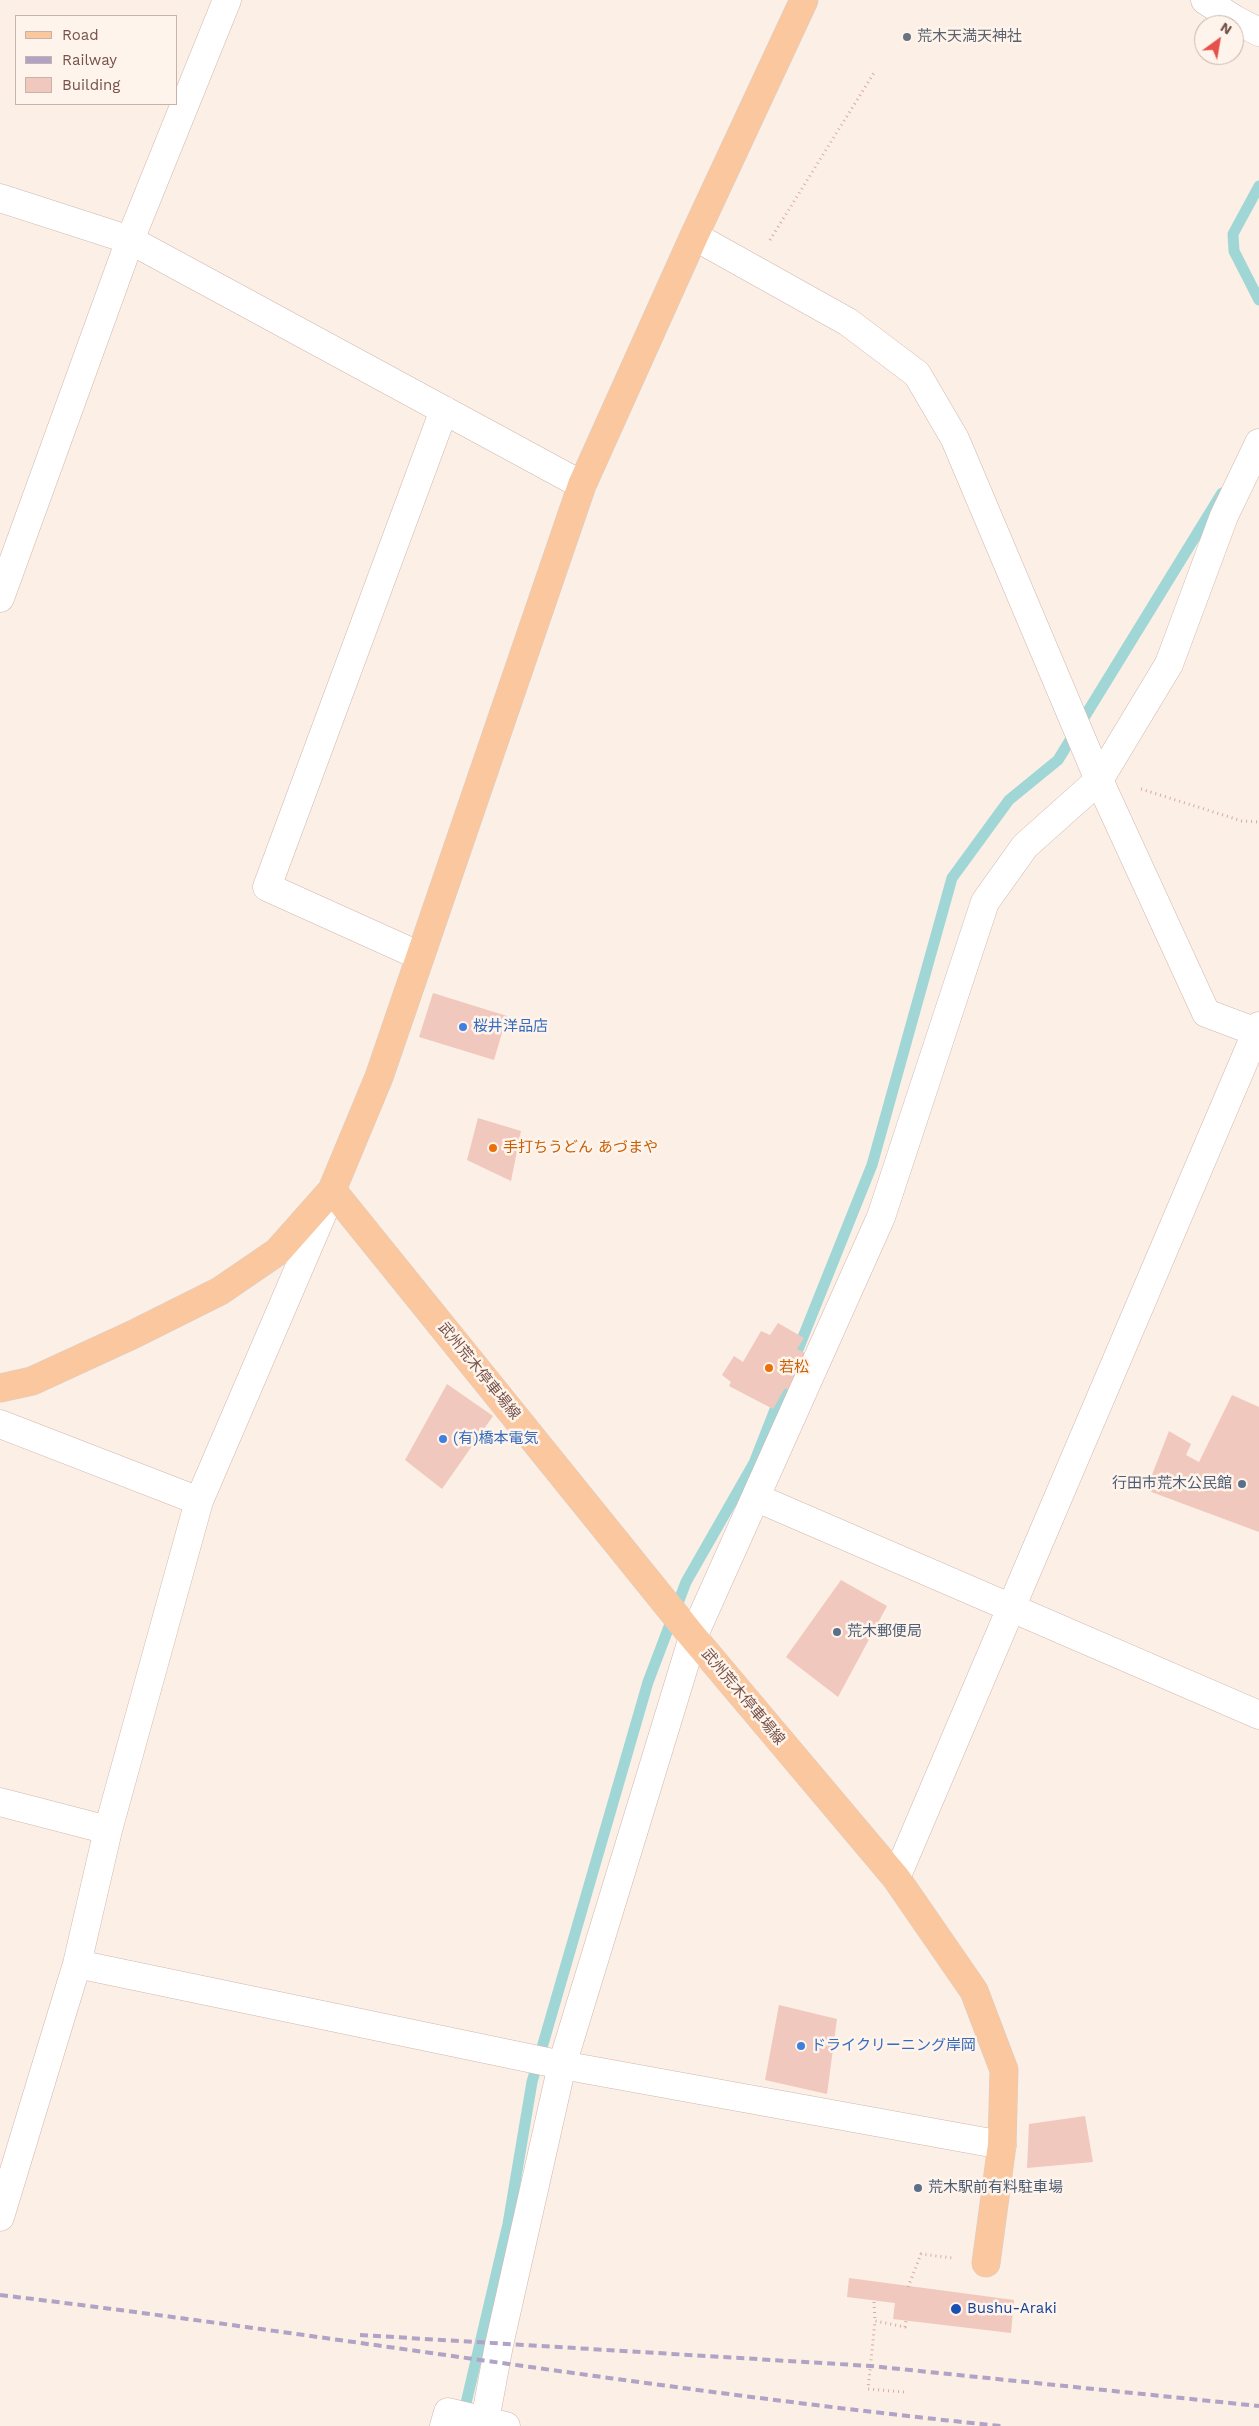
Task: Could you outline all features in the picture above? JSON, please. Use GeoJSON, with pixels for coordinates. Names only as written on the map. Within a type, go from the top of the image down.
{"type":"FeatureCollection","features":[{"type":"Feature","properties":{"kind":"main road"},"geometry":{"type":"LineString","coordinates":[[0,1388],[32,1381],[132,1335],[220,1291],[277,1252],[332,1190],[379,1077],[582,485],[694,236],[804,0]]}},
{"type":"Feature","properties":{"kind":"main road","name":"武州荒木停車場線"},"geometry":{"type":"LineString","coordinates":[[332,1190],[693,1637],[896,1878],[974,1991],[1004,2070],[1002,2145],[986,2263]]}},
{"type":"Feature","properties":{"kind":"street"},"geometry":{"type":"LineString","coordinates":[[0,598],[130,240],[227,0]]}},
{"type":"Feature","properties":{"kind":"street"},"geometry":{"type":"LineString","coordinates":[[1205,0],[1234,19],[1259,32]]}},
{"type":"Feature","properties":{"kind":"street"},"geometry":{"type":"LineString","coordinates":[[0,198],[130,240],[582,485]]}},
{"type":"Feature","properties":{"kind":"street"},"geometry":{"type":"LineString","coordinates":[[694,236],[848,322],[917,374],[955,439],[1099,780],[1206,1013],[1258,1031],[896,1878]]}},
{"type":"Feature","properties":{"kind":"street"},"geometry":{"type":"LineString","coordinates":[[420,956],[267,888],[444,410]]}},
{"type":"Feature","properties":{"kind":"street"},"geometry":{"type":"LineString","coordinates":[[444,2426],[448,2412],[492,2424],[499,2345],[562,2065],[693,1637],[757,1498],[881,1217],[985,902],[1025,846],[1099,780],[1169,664],[1224,516],[1259,444]]}},
{"type":"Feature","properties":{"kind":"street"},"geometry":{"type":"LineString","coordinates":[[0,2218],[77,1964],[108,1830],[199,1501],[332,1190]]}},
{"type":"Feature","properties":{"kind":"street"},"geometry":{"type":"LineString","coordinates":[[0,1424],[199,1501]]}},
{"type":"Feature","properties":{"kind":"street"},"geometry":{"type":"LineString","coordinates":[[757,1498],[1259,1715]]}},
{"type":"Feature","properties":{"kind":"street"},"geometry":{"type":"LineString","coordinates":[[0,1802],[108,1830]]}},
{"type":"Feature","properties":{"kind":"street"},"geometry":{"type":"LineString","coordinates":[[77,1964],[562,2065],[1002,2145]]}},
{"type":"Feature","properties":{"kind":"path"},"geometry":{"type":"LineString","coordinates":[[752,268],[876,71]]}},
{"type":"Feature","properties":{"kind":"path"},"geometry":{"type":"LineString","coordinates":[[1099,780],[1137,787],[1242,821],[1259,822]]}},
{"type":"Feature","properties":{"kind":"path"},"geometry":{"type":"LineString","coordinates":[[908,2287],[921,2254],[986,2263]]}},
{"type":"Feature","properties":{"kind":"path"},"geometry":{"type":"LineString","coordinates":[[874,2302],[875,2321],[868,2390],[904,2392]]}},
{"type":"Feature","properties":{"kind":"path"},"geometry":{"type":"LineString","coordinates":[[875,2321],[905,2327],[906,2320]]}},
{"type":"Feature","properties":{"kind":"building","name":"桜井洋品店"},"geometry":{"type":"Polygon","coordinates":[[[433,993],[507,1016],[494,1060],[419,1037],[433,993]]]}},
{"type":"Feature","properties":{"kind":"building"},"geometry":{"type":"Polygon","coordinates":[[[478,1118],[521,1131],[511,1181],[467,1160],[478,1118]]]}},
{"type":"Feature","properties":{"kind":"building"},"geometry":{"type":"Polygon","coordinates":[[[778,1323],[804,1338],[797,1349],[805,1353],[791,1391],[785,1388],[773,1409],[729,1386],[731,1382],[722,1375],[734,1356],[743,1362],[761,1331],[770,1335],[778,1323]]]}},
{"type":"Feature","properties":{"kind":"building"},"geometry":{"type":"Polygon","coordinates":[[[447,1384],[493,1416],[442,1489],[405,1460],[447,1384]]]}},
{"type":"Feature","properties":{"kind":"building"},"geometry":{"type":"Polygon","coordinates":[[[1232,1395],[1259,1407],[1259,1532],[1146,1490],[1169,1431],[1191,1444],[1186,1455],[1199,1462],[1232,1395]]]}},
{"type":"Feature","properties":{"kind":"building"},"geometry":{"type":"Polygon","coordinates":[[[841,1580],[887,1606],[838,1697],[786,1657],[841,1580]]]}},
{"type":"Feature","properties":{"kind":"building"},"geometry":{"type":"Polygon","coordinates":[[[779,2005],[837,2019],[827,2094],[765,2080],[779,2005]]]}},
{"type":"Feature","properties":{"kind":"building"},"geometry":{"type":"Polygon","coordinates":[[[1085,2116],[1093,2162],[1027,2168],[1029,2124],[1085,2116]]]}},
{"type":"Feature","properties":{"kind":"building"},"geometry":{"type":"Polygon","coordinates":[[[849,2278],[1014,2300],[1011,2333],[893,2319],[895,2303],[847,2297],[849,2278]]]}},
{"type":"Feature","properties":{"kind":"waterway"},"geometry":{"type":"LineString","coordinates":[[1259,186],[1233,234],[1234,251],[1259,300]]}},
{"type":"Feature","properties":{"kind":"waterway"},"geometry":{"type":"LineString","coordinates":[[793,1362],[872,1165],[952,878],[1009,800],[1058,760],[1222,493]]}},
{"type":"Feature","properties":{"kind":"waterway"},"geometry":{"type":"LineString","coordinates":[[463,2416],[508,2224],[532,2082],[648,1682],[686,1582],[754,1463],[785,1384]]}},
{"type":"Feature","properties":{"kind":"railway"},"geometry":{"type":"LineString","coordinates":[[0,2295],[750,2397],[1001,2426]]}},
{"type":"Feature","properties":{"kind":"railway"},"geometry":{"type":"LineString","coordinates":[[360,2335],[871,2366],[1259,2406]]}},
{"type":"Feature","properties":{"kind":"place","name":"荒木天満天神社"},"geometry":{"type":"Point","coordinates":[907,37]}},
{"type":"Feature","properties":{"kind":"place","name":"桜井洋品店"},"geometry":{"type":"Point","coordinates":[463,1027]}},
{"type":"Feature","properties":{"kind":"place","name":"手打ちうどん あづまや"},"geometry":{"type":"Point","coordinates":[493,1148]}},
{"type":"Feature","properties":{"kind":"place","name":"若松"},"geometry":{"type":"Point","coordinates":[769,1368]}},
{"type":"Feature","properties":{"kind":"place","name":"(有)橋本電気"},"geometry":{"type":"Point","coordinates":[443,1439]}},
{"type":"Feature","properties":{"kind":"place","name":"行田市荒木公民館"},"geometry":{"type":"Point","coordinates":[1242,1484]}},
{"type":"Feature","properties":{"kind":"place","name":"荒木郵便局"},"geometry":{"type":"Point","coordinates":[837,1632]}},
{"type":"Feature","properties":{"kind":"place","name":"ドライクリーニング岸岡"},"geometry":{"type":"Point","coordinates":[801,2046]}},
{"type":"Feature","properties":{"kind":"place","name":"荒木駅前有料駐車場"},"geometry":{"type":"Point","coordinates":[918,2188]}},
{"type":"Feature","properties":{"kind":"place","name":"Bushu-Araki"},"geometry":{"type":"Point","coordinates":[956,2309]}}]}
